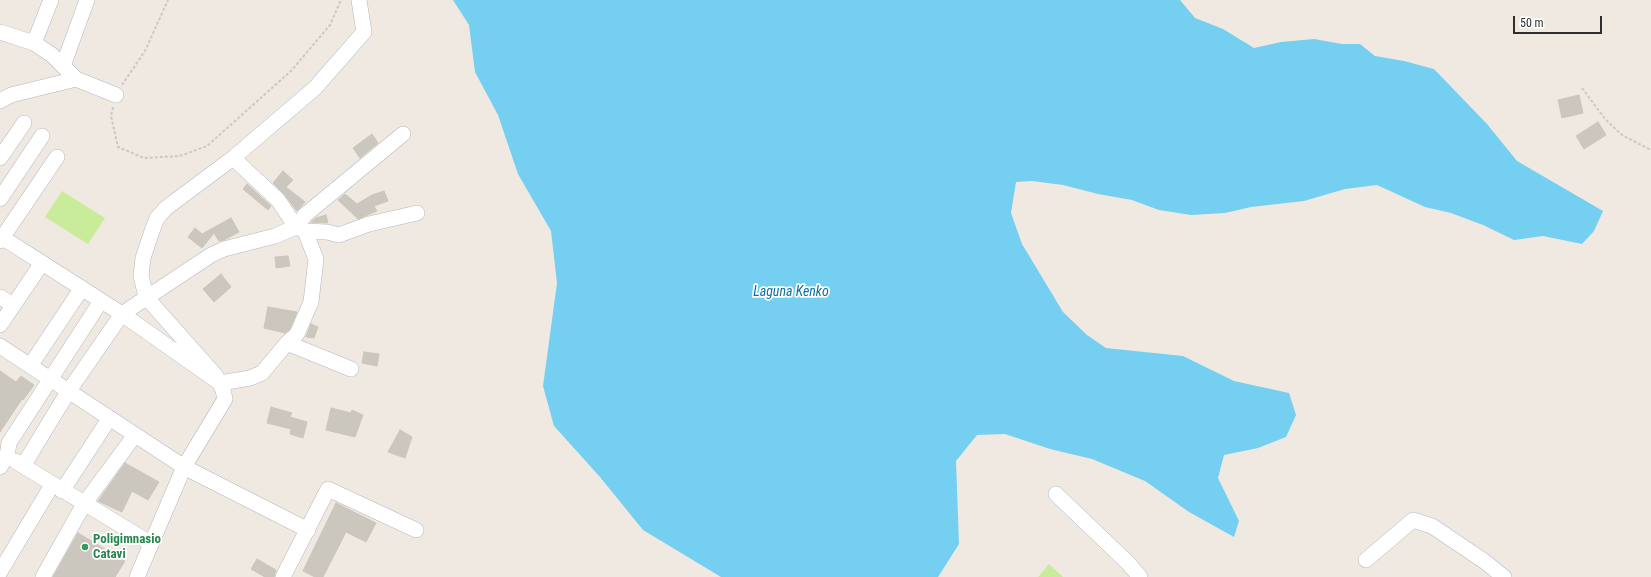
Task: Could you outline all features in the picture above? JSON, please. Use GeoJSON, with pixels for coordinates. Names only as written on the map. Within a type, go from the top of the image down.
{"type":"FeatureCollection","features":[{"type":"Feature","properties":{"kind":"street"},"geometry":{"type":"LineString","coordinates":[[34,43],[50,0]]}},
{"type":"Feature","properties":{"kind":"street"},"geometry":{"type":"LineString","coordinates":[[63,66],[87,0]]}},
{"type":"Feature","properties":{"kind":"street"},"geometry":{"type":"LineString","coordinates":[[137,577],[184,467],[225,399],[216,376],[146,297],[141,276],[143,258],[157,218],[166,208],[233,158],[315,88],[364,32],[359,0]]}},
{"type":"Feature","properties":{"kind":"street"},"geometry":{"type":"LineString","coordinates":[[0,32],[34,43],[52,54],[76,79],[116,95]]}},
{"type":"Feature","properties":{"kind":"street"},"geometry":{"type":"LineString","coordinates":[[0,101],[11,95],[76,79]]}},
{"type":"Feature","properties":{"kind":"street"},"geometry":{"type":"LineString","coordinates":[[0,158],[24,122]]}},
{"type":"Feature","properties":{"kind":"street"},"geometry":{"type":"LineString","coordinates":[[301,229],[305,215],[403,134]]}},
{"type":"Feature","properties":{"kind":"street"},"geometry":{"type":"LineString","coordinates":[[0,199],[42,136]]}},
{"type":"Feature","properties":{"kind":"street"},"geometry":{"type":"LineString","coordinates":[[57,157],[1,238],[122,314],[220,384],[250,378],[262,373],[296,334],[311,302],[316,259],[301,229],[278,200],[233,158]]}},
{"type":"Feature","properties":{"kind":"street"},"geometry":{"type":"LineString","coordinates":[[23,466],[68,392],[122,314],[211,255],[224,249],[301,229],[339,235],[369,224],[417,213]]}},
{"type":"Feature","properties":{"kind":"street"},"geometry":{"type":"LineString","coordinates":[[0,325],[42,263]]}},
{"type":"Feature","properties":{"kind":"street"},"geometry":{"type":"LineString","coordinates":[[30,366],[82,288]]}},
{"type":"Feature","properties":{"kind":"street"},"geometry":{"type":"LineString","coordinates":[[0,297],[13,305]]}},
{"type":"Feature","properties":{"kind":"street"},"geometry":{"type":"LineString","coordinates":[[101,301],[49,379],[9,443],[4,462],[23,466],[150,544]]}},
{"type":"Feature","properties":{"kind":"street"},"geometry":{"type":"LineString","coordinates":[[287,343],[351,369]]}},
{"type":"Feature","properties":{"kind":"street"},"geometry":{"type":"LineString","coordinates":[[0,346],[184,467],[308,530]]}},
{"type":"Feature","properties":{"kind":"street"},"geometry":{"type":"LineString","coordinates":[[0,572],[57,488],[109,418]]}},
{"type":"Feature","properties":{"kind":"street"},"geometry":{"type":"LineString","coordinates":[[43,577],[84,504],[135,435]]}},
{"type":"Feature","properties":{"kind":"street"},"geometry":{"type":"LineString","coordinates":[[284,577],[328,489],[416,530]]}},
{"type":"Feature","properties":{"kind":"street"},"geometry":{"type":"LineString","coordinates":[[1056,494],[1128,563],[1140,577]]}},
{"type":"Feature","properties":{"kind":"street"},"geometry":{"type":"LineString","coordinates":[[1366,560],[1413,520],[1432,526],[1489,564],[1504,577]]}},
{"type":"Feature","properties":{"kind":"path"},"geometry":{"type":"LineString","coordinates":[[168,0],[145,51],[116,95],[111,116],[118,147],[144,158],[180,156],[207,146],[291,70],[330,25],[342,0]]}},
{"type":"Feature","properties":{"kind":"path"},"geometry":{"type":"LineString","coordinates":[[1582,88],[1606,120],[1622,135],[1651,150]]}},
{"type":"Feature","properties":{"kind":"green space"},"geometry":{"type":"Polygon","coordinates":[[[62,191],[105,218],[88,244],[45,217],[62,191]]]}},
{"type":"Feature","properties":{"kind":"green space"},"geometry":{"type":"Polygon","coordinates":[[[1049,564],[1063,577],[1038,577],[1049,564]]]}},
{"type":"Feature","properties":{"kind":"water","name":"Laguna Kenko"},"geometry":{"type":"Polygon","coordinates":[[[453,0],[1180,0],[1195,18],[1223,29],[1254,48],[1281,42],[1314,39],[1342,44],[1360,44],[1375,56],[1404,61],[1434,69],[1487,124],[1517,161],[1603,211],[1594,231],[1582,244],[1543,236],[1514,240],[1483,225],[1451,213],[1425,207],[1377,185],[1345,189],[1304,201],[1251,207],[1225,213],[1191,215],[1159,210],[1132,200],[1098,194],[1063,185],[1032,181],[1016,182],[1011,213],[1022,244],[1063,312],[1087,335],[1106,348],[1183,356],[1234,381],[1289,393],[1296,415],[1286,437],[1258,448],[1224,455],[1218,478],[1239,521],[1234,537],[1189,512],[1145,481],[1092,459],[1050,449],[1005,434],[977,435],[956,461],[959,544],[938,577],[721,577],[643,530],[600,477],[554,426],[543,386],[557,283],[551,231],[518,174],[498,115],[475,72],[469,25],[453,0]]]}},
{"type":"Feature","properties":{"kind":"building"},"geometry":{"type":"Polygon","coordinates":[[[1579,95],[1583,113],[1562,118],[1558,100],[1579,95]]]}},
{"type":"Feature","properties":{"kind":"building"},"geometry":{"type":"Polygon","coordinates":[[[1598,122],[1606,135],[1584,149],[1576,136],[1598,122]]]}},
{"type":"Feature","properties":{"kind":"building"},"geometry":{"type":"Polygon","coordinates":[[[372,134],[378,143],[360,158],[353,148],[372,134]]]}},
{"type":"Feature","properties":{"kind":"building"},"geometry":{"type":"Polygon","coordinates":[[[283,171],[293,180],[286,187],[305,202],[297,211],[273,183],[283,171]]]}},
{"type":"Feature","properties":{"kind":"building"},"geometry":{"type":"Polygon","coordinates":[[[247,184],[271,206],[268,210],[243,189],[247,184]]]}},
{"type":"Feature","properties":{"kind":"building"},"geometry":{"type":"Polygon","coordinates":[[[384,191],[388,201],[374,206],[377,211],[358,219],[338,200],[345,194],[357,204],[372,195],[384,191]]]}},
{"type":"Feature","properties":{"kind":"building"},"geometry":{"type":"Polygon","coordinates":[[[326,215],[328,223],[311,222],[316,218],[326,215]]]}},
{"type":"Feature","properties":{"kind":"building"},"geometry":{"type":"Polygon","coordinates":[[[231,218],[239,232],[224,240],[219,241],[214,233],[202,248],[188,237],[195,228],[202,234],[231,218]]]}},
{"type":"Feature","properties":{"kind":"building"},"geometry":{"type":"Polygon","coordinates":[[[288,256],[290,266],[276,268],[275,257],[288,256]]]}},
{"type":"Feature","properties":{"kind":"building"},"geometry":{"type":"Polygon","coordinates":[[[221,274],[231,287],[214,302],[203,289],[221,274]]]}},
{"type":"Feature","properties":{"kind":"building"},"geometry":{"type":"Polygon","coordinates":[[[268,307],[297,312],[290,329],[285,333],[264,328],[268,307]]]}},
{"type":"Feature","properties":{"kind":"building"},"geometry":{"type":"Polygon","coordinates":[[[311,324],[318,327],[314,338],[306,337],[311,324]]]}},
{"type":"Feature","properties":{"kind":"building"},"geometry":{"type":"Polygon","coordinates":[[[364,352],[379,354],[377,366],[362,363],[364,352]]]}},
{"type":"Feature","properties":{"kind":"building"},"geometry":{"type":"Polygon","coordinates":[[[0,371],[16,382],[21,376],[34,385],[23,400],[22,399],[0,432],[0,371]]]}},
{"type":"Feature","properties":{"kind":"building"},"geometry":{"type":"Polygon","coordinates":[[[271,407],[292,413],[290,417],[307,422],[303,438],[290,434],[291,429],[267,423],[271,407]]]}},
{"type":"Feature","properties":{"kind":"building"},"geometry":{"type":"Polygon","coordinates":[[[331,408],[351,413],[352,410],[363,415],[355,437],[326,430],[331,408]]]}},
{"type":"Feature","properties":{"kind":"building"},"geometry":{"type":"Polygon","coordinates":[[[400,430],[412,437],[405,458],[388,452],[400,430]]]}},
{"type":"Feature","properties":{"kind":"building"},"geometry":{"type":"Polygon","coordinates":[[[125,463],[159,482],[148,500],[132,491],[122,512],[98,501],[125,463]]]}},
{"type":"Feature","properties":{"kind":"building"},"geometry":{"type":"Polygon","coordinates":[[[336,503],[376,523],[366,542],[346,532],[323,577],[315,577],[303,571],[336,503]]]}},
{"type":"Feature","properties":{"kind":"building","name":"Poligimnasio Catavi"},"geometry":{"type":"Polygon","coordinates":[[[78,533],[125,561],[115,577],[53,577],[78,533]]]}},
{"type":"Feature","properties":{"kind":"building"},"geometry":{"type":"Polygon","coordinates":[[[257,559],[276,570],[274,577],[265,577],[251,569],[257,559]]]}},
{"type":"Feature","properties":{"kind":"place","name":"Poligimnasio Catavi"},"geometry":{"type":"Point","coordinates":[85,547]}}]}
